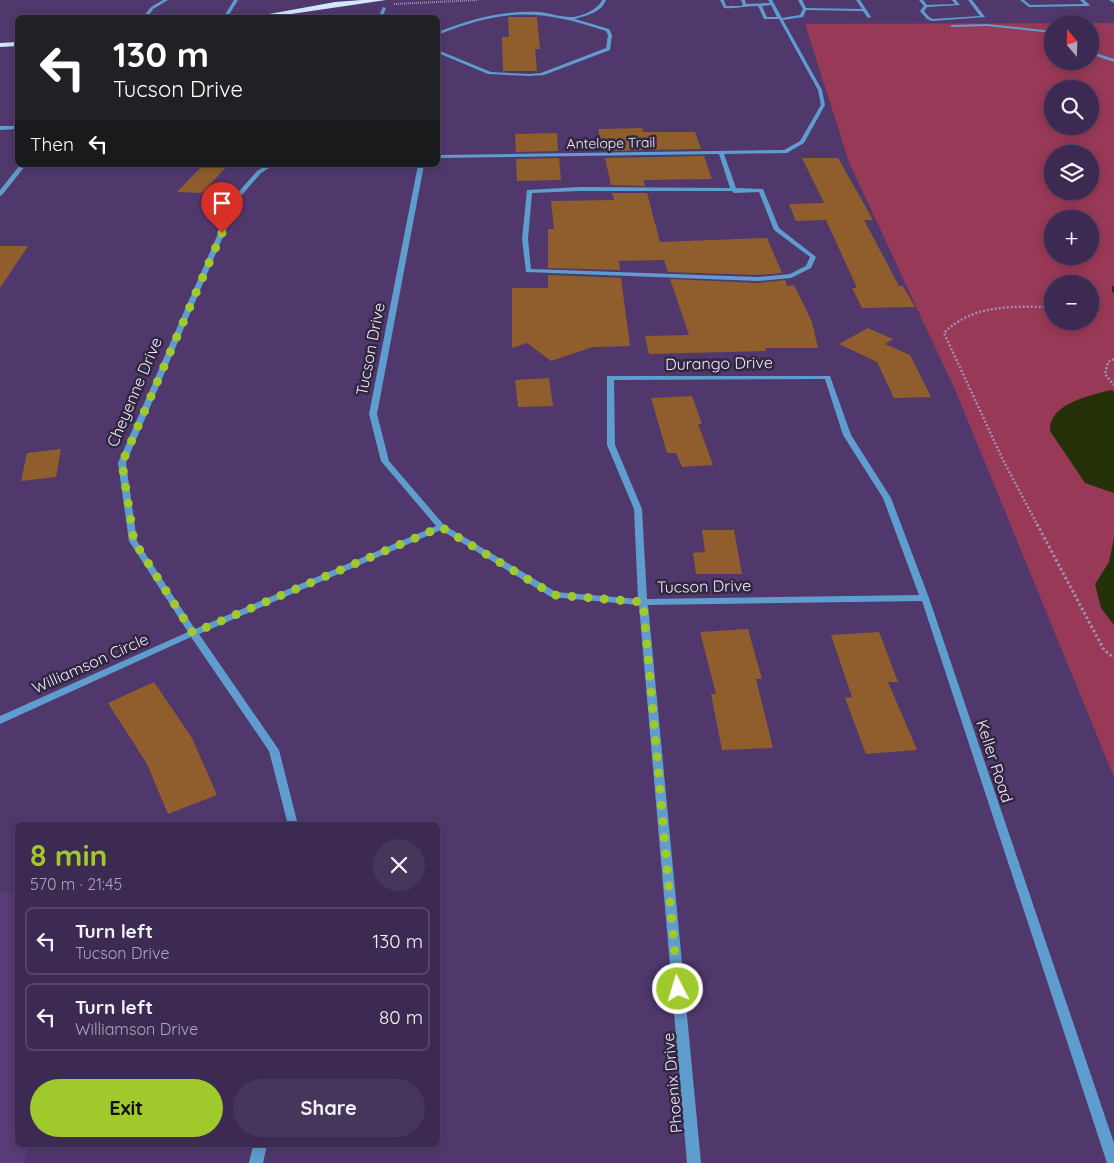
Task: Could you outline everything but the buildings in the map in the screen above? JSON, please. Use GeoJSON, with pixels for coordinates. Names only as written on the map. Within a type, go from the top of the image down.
{"type":"FeatureCollection","features":[{"type":"Feature","properties":{"kind":"main road"},"geometry":{"type":"LineString","coordinates":[[274,15],[335,4],[383,0]]}},
{"type":"Feature","properties":{"kind":"main road"},"geometry":{"type":"LineString","coordinates":[[0,45],[15,44]]}},
{"type":"Feature","properties":{"kind":"street"},"geometry":{"type":"LineString","coordinates":[[146,15],[152,8],[166,0]]}},
{"type":"Feature","properties":{"kind":"street"},"geometry":{"type":"LineString","coordinates":[[227,15],[236,0]]}},
{"type":"Feature","properties":{"kind":"street"},"geometry":{"type":"LineString","coordinates":[[722,0],[725,7],[742,7],[744,2],[759,4],[772,2],[781,19]]}},
{"type":"Feature","properties":{"kind":"street"},"geometry":{"type":"LineString","coordinates":[[800,0],[805,9]]}},
{"type":"Feature","properties":{"kind":"street"},"geometry":{"type":"LineString","coordinates":[[858,0],[869,16]]}},
{"type":"Feature","properties":{"kind":"street"},"geometry":{"type":"LineString","coordinates":[[922,0],[926,6]]}},
{"type":"Feature","properties":{"kind":"street"},"geometry":{"type":"LineString","coordinates":[[954,0],[958,5],[926,6],[922,11],[933,20],[983,17],[970,0]]}},
{"type":"Feature","properties":{"kind":"street"},"geometry":{"type":"LineString","coordinates":[[1023,0],[1082,0],[1088,5],[1028,6],[1023,0]]}},
{"type":"Feature","properties":{"kind":"street"},"geometry":{"type":"LineString","coordinates":[[759,4],[765,18],[800,18],[805,9]]}},
{"type":"Feature","properties":{"kind":"street"},"geometry":{"type":"LineString","coordinates":[[381,15],[384,8]]}},
{"type":"Feature","properties":{"kind":"street"},"geometry":{"type":"LineString","coordinates":[[805,9],[865,10]]}},
{"type":"Feature","properties":{"kind":"street"},"geometry":{"type":"LineString","coordinates":[[440,32],[486,16],[534,12],[574,18],[608,30],[610,35],[608,49],[542,74],[490,73],[440,53]]}},
{"type":"Feature","properties":{"kind":"street","name":"Antelope Trail"},"geometry":{"type":"LineString","coordinates":[[440,156],[785,152],[802,142],[823,105],[820,90],[781,19]]}},
{"type":"Feature","properties":{"kind":"street"},"geometry":{"type":"LineString","coordinates":[[952,26],[987,24],[1044,31]]}},
{"type":"Feature","properties":{"kind":"street"},"geometry":{"type":"LineString","coordinates":[[1099,56],[1114,62]]}},
{"type":"Feature","properties":{"kind":"street"},"geometry":{"type":"LineString","coordinates":[[0,128],[15,127]]}},
{"type":"Feature","properties":{"kind":"street"},"geometry":{"type":"LineString","coordinates":[[720,153],[734,191]]}},
{"type":"Feature","properties":{"kind":"street"},"geometry":{"type":"LineString","coordinates":[[0,194],[21,167]]}},
{"type":"Feature","properties":{"kind":"street","name":"Cheyenne Drive"},"geometry":{"type":"LineString","coordinates":[[267,167],[258,172],[237,197],[122,463],[134,541],[193,633],[274,750],[292,822]]}},
{"type":"Feature","properties":{"kind":"street","name":"Tucson Drive"},"geometry":{"type":"LineString","coordinates":[[421,167],[373,414],[385,461],[441,527],[554,595],[643,602],[925,598]]}},
{"type":"Feature","properties":{"kind":"street"},"geometry":{"type":"LineString","coordinates":[[529,190],[734,191],[761,190],[776,228],[813,257],[809,266],[791,276],[758,279],[528,271],[525,240],[529,190]]}},
{"type":"Feature","properties":{"kind":"street","name":"Durango Drive"},"geometry":{"type":"LineString","coordinates":[[610,378],[828,377]]}},
{"type":"Feature","properties":{"kind":"street","name":"Keller Road"},"geometry":{"type":"LineString","coordinates":[[828,377],[847,434],[887,498],[925,598],[1114,1163]]}},
{"type":"Feature","properties":{"kind":"street","name":"Phoenix Drive"},"geometry":{"type":"LineString","coordinates":[[610,378],[611,445],[638,509],[643,602],[694,1163]]}},
{"type":"Feature","properties":{"kind":"street","name":"Williamson Circle"},"geometry":{"type":"LineString","coordinates":[[0,720],[193,633],[441,527]]}},
{"type":"Feature","properties":{"kind":"street"},"geometry":{"type":"LineString","coordinates":[[256,1163],[260,1147]]}},
{"type":"Feature","properties":{"kind":"lane"},"geometry":{"type":"LineString","coordinates":[[574,18],[601,7],[604,0]]}},
{"type":"Feature","properties":{"kind":"path"},"geometry":{"type":"LineString","coordinates":[[1044,307],[978,311],[954,322],[944,333],[944,337],[1003,460],[1048,546],[1104,650],[1114,658]]}},
{"type":"Feature","properties":{"kind":"path"},"geometry":{"type":"LineString","coordinates":[[1113,384],[1105,374],[1108,362],[1114,359]]}},
{"type":"Feature","properties":{"kind":"shaded area"},"geometry":{"type":"Polygon","coordinates":[[[1044,23],[1044,70],[1099,70],[1099,23],[1114,23],[1114,777],[956,392],[849,162],[805,24],[1044,23]]]}},
{"type":"Feature","properties":{"kind":"shaded area"},"geometry":{"type":"Polygon","coordinates":[[[1111,390],[1114,391],[1114,493],[1085,483],[1050,431],[1051,421],[1062,408],[1078,400],[1111,390]]]}},
{"type":"Feature","properties":{"kind":"shaded area"},"geometry":{"type":"Polygon","coordinates":[[[1114,538],[1114,625],[1101,608],[1095,584],[1109,562],[1114,538]]]}},
{"type":"Feature","properties":{"kind":"shaded area"},"geometry":{"type":"Polygon","coordinates":[[[0,893],[15,893],[15,1147],[29,1147],[24,1163],[0,1163],[0,893]]]}},
{"type":"Feature","properties":{"kind":"waterway"},"geometry":{"type":"LineString","coordinates":[[1114,287],[1114,292]]}},
{"type":"Feature","properties":{"kind":"route"},"geometry":{"type":"LineString","coordinates":[[222,233],[122,463],[134,541],[193,633],[441,527],[554,595],[643,602],[678,989]]}}]}
